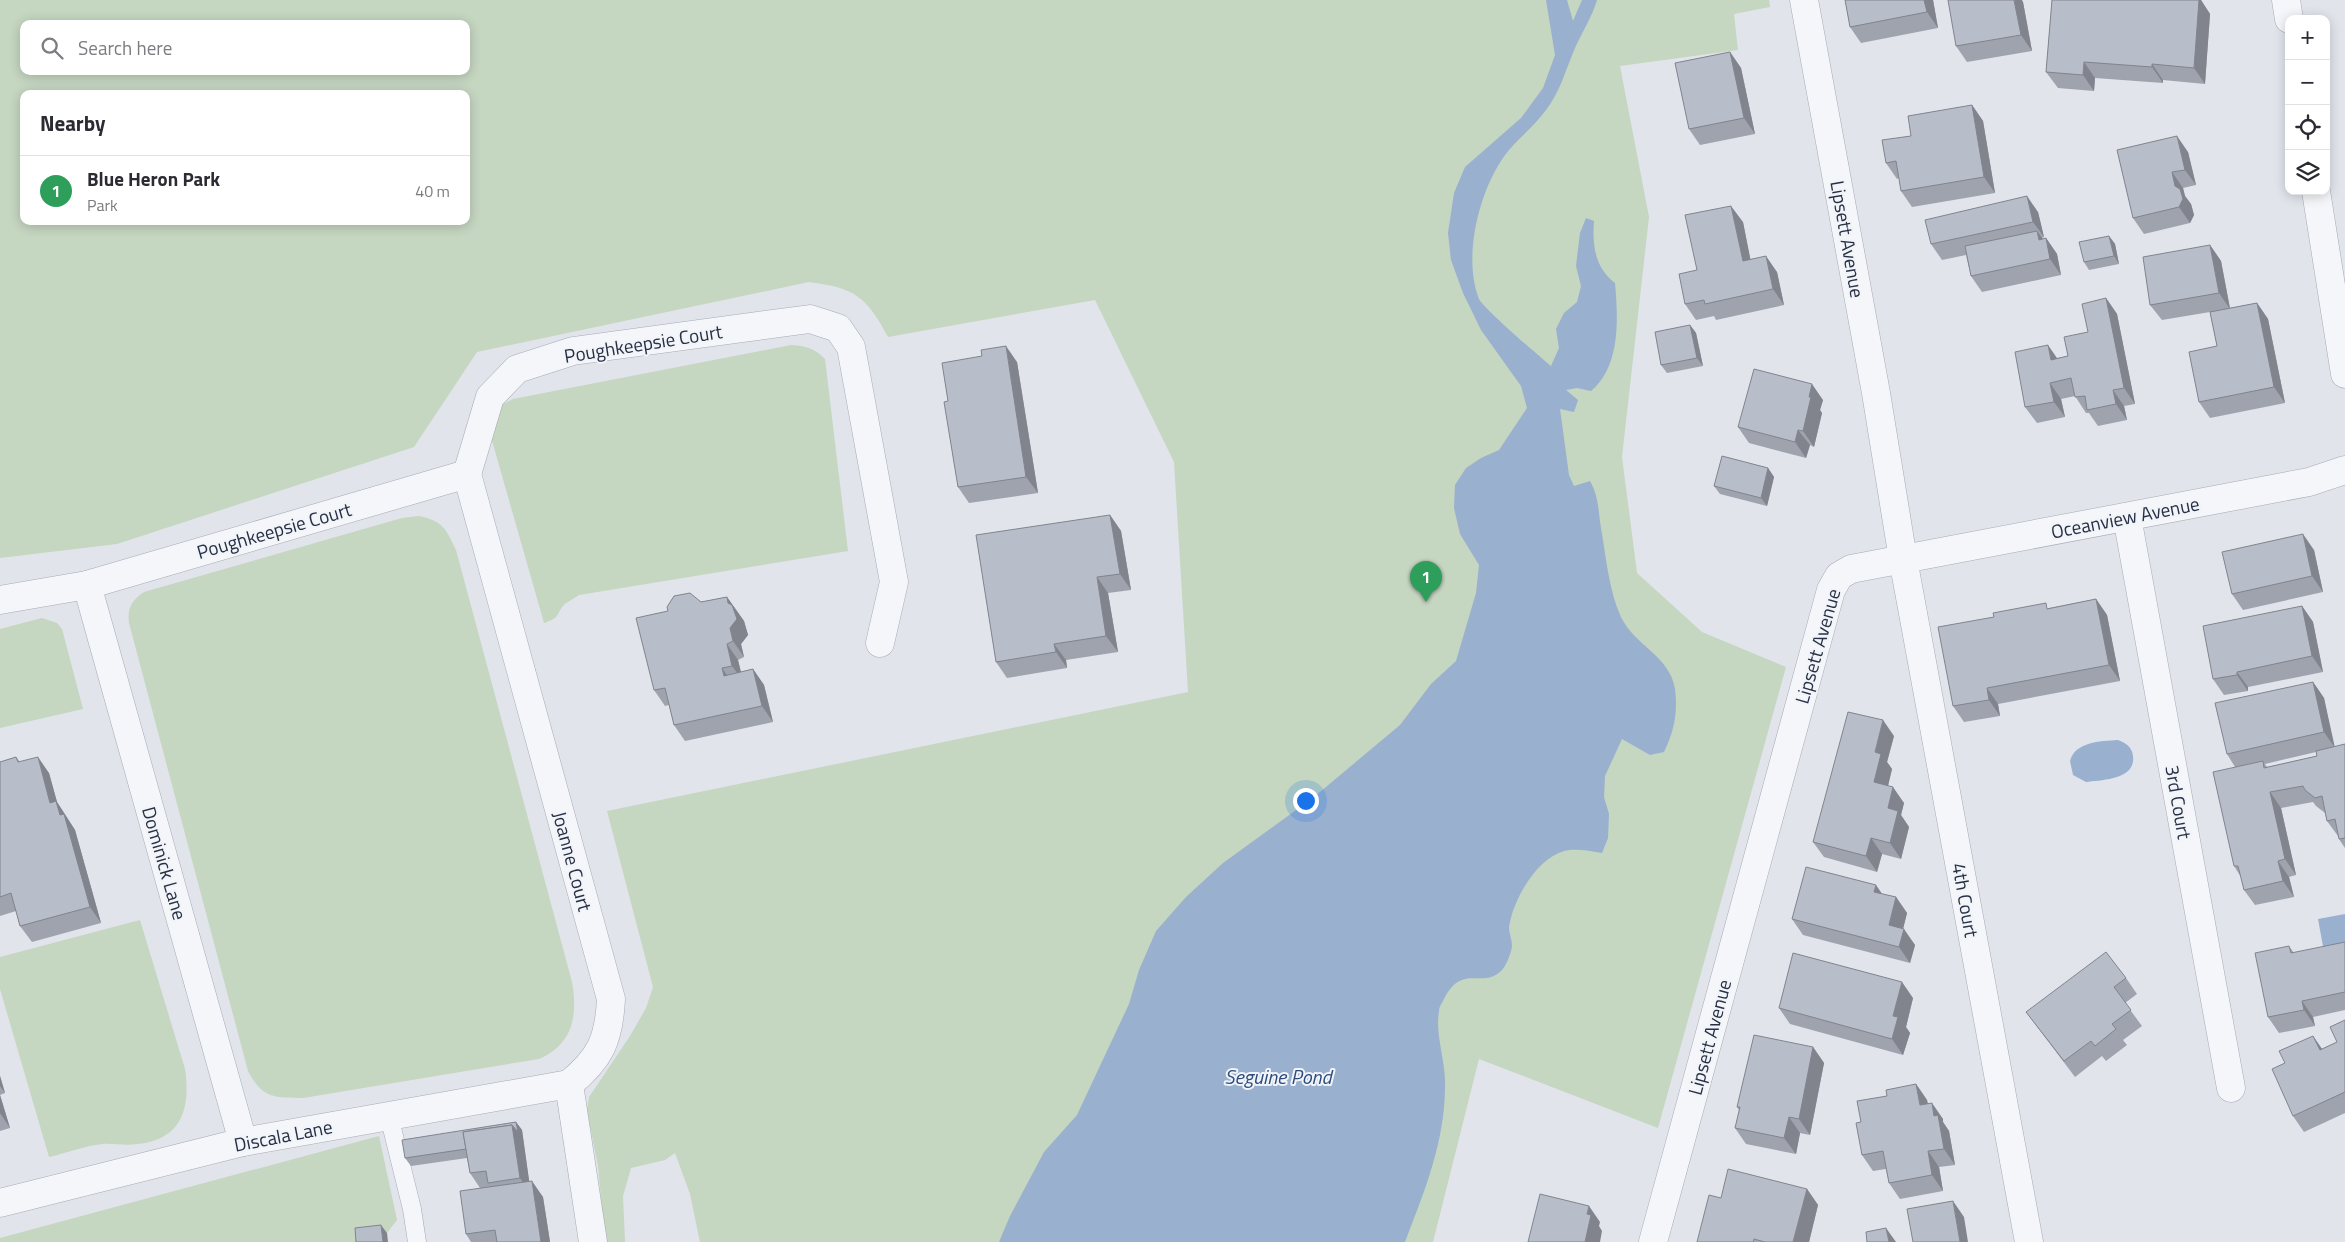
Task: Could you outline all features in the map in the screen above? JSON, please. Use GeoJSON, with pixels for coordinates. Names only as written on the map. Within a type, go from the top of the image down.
{"type":"FeatureCollection","features":[{"type":"Feature","properties":{"kind":"street","name":"Lipsett Avenue"},"geometry":{"type":"LineString","coordinates":[[1653,1242],[1832,590],[1839,576],[1851,569],[1903,559],[1876,393],[1804,0]]}},
{"type":"Feature","properties":{"kind":"street"},"geometry":{"type":"LineString","coordinates":[[2286,0],[2288,15]]}},
{"type":"Feature","properties":{"kind":"street"},"geometry":{"type":"LineString","coordinates":[[2317,195],[2345,374]]}},
{"type":"Feature","properties":{"kind":"street","name":"Poughkeepsie Court"},"geometry":{"type":"LineString","coordinates":[[0,600],[87,585],[467,474],[490,397],[517,369],[573,351],[810,319],[838,328],[851,347],[894,582],[880,643]]}},
{"type":"Feature","properties":{"kind":"street","name":"Oceanview Avenue"},"geometry":{"type":"LineString","coordinates":[[1903,559],[2309,482],[2345,470]]}},
{"type":"Feature","properties":{"kind":"street","name":"Joanne Court"},"geometry":{"type":"LineString","coordinates":[[467,474],[611,1000],[610,1023],[602,1047],[588,1068],[569,1084]]}},
{"type":"Feature","properties":{"kind":"street","name":"3rd Court"},"geometry":{"type":"LineString","coordinates":[[2127,517],[2231,1088]]}},
{"type":"Feature","properties":{"kind":"street","name":"4th Court"},"geometry":{"type":"LineString","coordinates":[[1903,559],[2029,1242]]}},
{"type":"Feature","properties":{"kind":"street","name":"Dominick Lane"},"geometry":{"type":"LineString","coordinates":[[87,585],[243,1142]]}},
{"type":"Feature","properties":{"kind":"street"},"geometry":{"type":"LineString","coordinates":[[569,1084],[593,1242]]}},
{"type":"Feature","properties":{"kind":"street","name":"Discala Lane"},"geometry":{"type":"LineString","coordinates":[[0,1203],[243,1142],[569,1084]]}},
{"type":"Feature","properties":{"kind":"lane"},"geometry":{"type":"LineString","coordinates":[[389,1116],[412,1209],[417,1242]]}},
{"type":"Feature","properties":{"kind":"green space"},"geometry":{"type":"Polygon","coordinates":[[[0,0],[1769,0],[1770,7],[1734,14],[1738,50],[1620,66],[1649,217],[1622,457],[1637,573],[1702,632],[1786,667],[1658,1128],[1479,1059],[1433,1242],[700,1242],[690,1194],[675,1153],[665,1160],[631,1168],[623,1196],[625,1242],[605,1242],[598,1166],[587,1111],[589,1097],[630,1036],[646,1008],[653,987],[607,811],[1188,692],[1174,462],[1095,300],[888,337],[873,312],[857,296],[838,287],[809,282],[477,352],[414,447],[117,544],[0,558],[0,0]]]}},
{"type":"Feature","properties":{"kind":"green space"},"geometry":{"type":"Polygon","coordinates":[[[791,345],[810,348],[825,359],[848,551],[579,595],[565,604],[556,617],[544,623],[491,437],[499,406],[513,399],[791,345]]]}},
{"type":"Feature","properties":{"kind":"green space"},"geometry":{"type":"Polygon","coordinates":[[[419,516],[439,523],[446,531],[456,550],[572,982],[574,994],[573,1017],[566,1037],[550,1053],[539,1059],[303,1098],[270,1095],[259,1087],[248,1071],[129,623],[130,609],[133,601],[144,592],[402,518],[419,516]]]}},
{"type":"Feature","properties":{"kind":"green space"},"geometry":{"type":"Polygon","coordinates":[[[42,618],[57,623],[62,629],[83,709],[0,728],[0,629],[42,618]]]}},
{"type":"Feature","properties":{"kind":"green space"},"geometry":{"type":"Polygon","coordinates":[[[140,920],[185,1069],[186,1097],[180,1120],[164,1136],[152,1141],[133,1145],[96,1145],[49,1157],[0,989],[0,957],[140,920]]]}},
{"type":"Feature","properties":{"kind":"green space"},"geometry":{"type":"Polygon","coordinates":[[[379,1136],[397,1220],[387,1233],[361,1242],[0,1242],[0,1238],[379,1136]]]}},
{"type":"Feature","properties":{"kind":"water","name":"Seguine Pond"},"geometry":{"type":"Polygon","coordinates":[[[1546,0],[1567,0],[1573,21],[1582,0],[1597,0],[1551,103],[1541,117],[1506,154],[1493,175],[1475,228],[1472,265],[1474,283],[1479,299],[1490,312],[1551,366],[1559,348],[1556,329],[1564,313],[1577,302],[1581,286],[1576,266],[1580,233],[1586,218],[1594,221],[1594,247],[1596,255],[1603,270],[1615,283],[1617,326],[1613,355],[1601,381],[1591,391],[1577,388],[1566,390],[1578,400],[1574,412],[1560,409],[1569,475],[1574,486],[1590,481],[1595,493],[1606,562],[1621,617],[1634,635],[1659,659],[1672,678],[1676,697],[1675,714],[1673,729],[1664,752],[1650,755],[1622,739],[1605,776],[1604,797],[1609,814],[1608,838],[1602,853],[1569,850],[1554,855],[1544,862],[1535,871],[1515,905],[1509,927],[1512,948],[1504,968],[1495,976],[1459,981],[1452,987],[1441,1004],[1438,1029],[1445,1082],[1442,1124],[1433,1164],[1405,1242],[999,1242],[1010,1216],[1044,1152],[1077,1115],[1129,1004],[1139,970],[1156,931],[1186,897],[1223,863],[1314,797],[1400,725],[1431,684],[1456,661],[1476,593],[1479,565],[1460,534],[1454,508],[1455,485],[1466,468],[1481,458],[1499,450],[1527,408],[1521,386],[1481,330],[1463,293],[1451,260],[1448,233],[1454,193],[1465,167],[1521,118],[1543,88],[1555,55],[1546,0]]]}},
{"type":"Feature","properties":{"kind":"water"},"geometry":{"type":"Polygon","coordinates":[[[2118,740],[2124,742],[2131,750],[2133,756],[2129,770],[2116,777],[2086,782],[2073,775],[2070,761],[2077,750],[2089,744],[2118,740]]]}},
{"type":"Feature","properties":{"kind":"water"},"geometry":{"type":"Polygon","coordinates":[[[2345,914],[2345,948],[2324,952],[2318,919],[2345,914]]]}},
{"type":"Feature","properties":{"kind":"building"},"geometry":{"type":"Polygon","coordinates":[[[1845,0],[1924,0],[1927,12],[1850,27],[1845,0]]]}},
{"type":"Feature","properties":{"kind":"building"},"geometry":{"type":"Polygon","coordinates":[[[1948,0],[2014,0],[2021,35],[1956,46],[1948,0]]]}},
{"type":"Feature","properties":{"kind":"building"},"geometry":{"type":"Polygon","coordinates":[[[2052,0],[2199,0],[2194,68],[2152,64],[2152,67],[2084,62],[2083,75],[2046,72],[2052,0]]]}},
{"type":"Feature","properties":{"kind":"building"},"geometry":{"type":"Polygon","coordinates":[[[1730,52],[1744,118],[1689,129],[1675,63],[1730,52]]]}},
{"type":"Feature","properties":{"kind":"building"},"geometry":{"type":"Polygon","coordinates":[[[1972,105],[1984,177],[1901,191],[1896,161],[1886,163],[1882,140],[1911,136],[1908,116],[1972,105]]]}},
{"type":"Feature","properties":{"kind":"building"},"geometry":{"type":"Polygon","coordinates":[[[2177,136],[2185,170],[2172,172],[2175,186],[2180,189],[2183,199],[2179,207],[2133,218],[2117,150],[2177,136]]]}},
{"type":"Feature","properties":{"kind":"building"},"geometry":{"type":"Polygon","coordinates":[[[2027,196],[2033,222],[1931,244],[1925,220],[2027,196]]]}},
{"type":"Feature","properties":{"kind":"building"},"geometry":{"type":"Polygon","coordinates":[[[1731,206],[1743,261],[1766,256],[1773,289],[1705,304],[1704,300],[1685,304],[1679,274],[1697,270],[1685,215],[1731,206]]]}},
{"type":"Feature","properties":{"kind":"building"},"geometry":{"type":"Polygon","coordinates":[[[2037,231],[2039,240],[2046,238],[2050,259],[1971,276],[1965,246],[2037,231]]]}},
{"type":"Feature","properties":{"kind":"building"},"geometry":{"type":"Polygon","coordinates":[[[2109,236],[2114,256],[2084,262],[2079,242],[2109,236]]]}},
{"type":"Feature","properties":{"kind":"building"},"geometry":{"type":"Polygon","coordinates":[[[2210,245],[2219,293],[2150,305],[2143,257],[2210,245]]]}},
{"type":"Feature","properties":{"kind":"building"},"geometry":{"type":"Polygon","coordinates":[[[2106,298],[2124,388],[2113,390],[2116,404],[2087,410],[2085,396],[2075,397],[2071,378],[2050,383],[2054,402],[2025,407],[2015,352],[2048,345],[2051,360],[2068,356],[2064,337],[2088,332],[2082,304],[2106,298]]]}},
{"type":"Feature","properties":{"kind":"building"},"geometry":{"type":"Polygon","coordinates":[[[2257,303],[2274,387],[2199,402],[2189,352],[2217,346],[2210,312],[2257,303]]]}},
{"type":"Feature","properties":{"kind":"building"},"geometry":{"type":"Polygon","coordinates":[[[1690,325],[1697,358],[1661,365],[1655,332],[1690,325]]]}},
{"type":"Feature","properties":{"kind":"building"},"geometry":{"type":"Polygon","coordinates":[[[1006,346],[1026,477],[958,487],[944,402],[948,401],[942,363],[982,356],[981,350],[1006,346]]]}},
{"type":"Feature","properties":{"kind":"building"},"geometry":{"type":"Polygon","coordinates":[[[1754,369],[1812,384],[1803,431],[1798,430],[1795,442],[1738,427],[1754,369]]]}},
{"type":"Feature","properties":{"kind":"building"},"geometry":{"type":"Polygon","coordinates":[[[1722,456],[1768,468],[1761,498],[1714,486],[1722,456]]]}},
{"type":"Feature","properties":{"kind":"building"},"geometry":{"type":"Polygon","coordinates":[[[1110,515],[1120,574],[1097,577],[1106,636],[1054,644],[1056,652],[996,662],[976,535],[1110,515]]]}},
{"type":"Feature","properties":{"kind":"building"},"geometry":{"type":"Polygon","coordinates":[[[2303,534],[2312,576],[2232,594],[2222,552],[2303,534]]]}},
{"type":"Feature","properties":{"kind":"building"},"geometry":{"type":"Polygon","coordinates":[[[690,593],[701,602],[727,597],[728,603],[732,605],[737,619],[730,628],[733,641],[727,644],[732,666],[722,668],[724,676],[753,669],[762,706],[674,725],[665,688],[654,690],[636,618],[668,611],[667,607],[674,596],[690,593]]]}},
{"type":"Feature","properties":{"kind":"building"},"geometry":{"type":"Polygon","coordinates":[[[2096,599],[2109,665],[1987,688],[1989,700],[1953,706],[1938,627],[1994,617],[1993,613],[2046,603],[2047,609],[2096,599]]]}},
{"type":"Feature","properties":{"kind":"building"},"geometry":{"type":"Polygon","coordinates":[[[2302,606],[2312,656],[2237,672],[2237,675],[2213,679],[2203,626],[2302,606]]]}},
{"type":"Feature","properties":{"kind":"building"},"geometry":{"type":"Polygon","coordinates":[[[2313,682],[2324,732],[2227,754],[2215,703],[2313,682]]]}},
{"type":"Feature","properties":{"kind":"building"},"geometry":{"type":"Polygon","coordinates":[[[1848,712],[1883,720],[1875,752],[1881,754],[1874,782],[1893,787],[1888,808],[1898,811],[1890,843],[1871,838],[1866,856],[1813,842],[1848,712]]]}},
{"type":"Feature","properties":{"kind":"building"},"geometry":{"type":"Polygon","coordinates":[[[2345,744],[2345,838],[2339,839],[2335,819],[2327,821],[2322,796],[2315,798],[2303,786],[2270,792],[2285,859],[2278,861],[2283,881],[2244,890],[2238,866],[2234,866],[2213,772],[2263,761],[2264,768],[2317,756],[2316,751],[2345,744]]]}},
{"type":"Feature","properties":{"kind":"building"},"geometry":{"type":"Polygon","coordinates":[[[16,757],[18,762],[38,757],[50,803],[56,801],[60,815],[64,814],[90,907],[20,926],[11,893],[0,897],[0,762],[16,757]]]}},
{"type":"Feature","properties":{"kind":"building"},"geometry":{"type":"Polygon","coordinates":[[[1806,867],[1876,885],[1874,892],[1896,897],[1889,925],[1904,929],[1899,947],[1792,919],[1806,867]]]}},
{"type":"Feature","properties":{"kind":"building"},"geometry":{"type":"Polygon","coordinates":[[[2345,942],[2345,992],[2302,1001],[2304,1010],[2268,1017],[2255,953],[2289,946],[2291,953],[2345,942]]]}},
{"type":"Feature","properties":{"kind":"building"},"geometry":{"type":"Polygon","coordinates":[[[2106,952],[2126,978],[2114,987],[2131,1010],[2112,1024],[2116,1029],[2095,1046],[2091,1041],[2064,1061],[2026,1012],[2106,952]]]}},
{"type":"Feature","properties":{"kind":"building"},"geometry":{"type":"Polygon","coordinates":[[[1793,953],[1902,982],[1893,1016],[1898,1017],[1892,1039],[1779,1008],[1793,953]]]}},
{"type":"Feature","properties":{"kind":"building"},"geometry":{"type":"Polygon","coordinates":[[[2345,1020],[2345,1092],[2293,1116],[2272,1069],[2285,1063],[2279,1051],[2313,1036],[2320,1050],[2337,1042],[2330,1027],[2345,1020]]]}},
{"type":"Feature","properties":{"kind":"building"},"geometry":{"type":"Polygon","coordinates":[[[1754,1035],[1813,1047],[1799,1119],[1789,1117],[1784,1138],[1735,1128],[1740,1107],[1737,1107],[1754,1035]]]}},
{"type":"Feature","properties":{"kind":"building"},"geometry":{"type":"Polygon","coordinates":[[[1916,1084],[1920,1105],[1932,1103],[1934,1116],[1938,1115],[1944,1149],[1928,1151],[1932,1175],[1889,1183],[1883,1151],[1862,1155],[1856,1123],[1861,1122],[1857,1101],[1887,1096],[1886,1090],[1916,1084]]]}},
{"type":"Feature","properties":{"kind":"building"},"geometry":{"type":"Polygon","coordinates":[[[516,1122],[518,1132],[512,1125],[463,1132],[466,1149],[405,1158],[402,1140],[516,1122]]]}},
{"type":"Feature","properties":{"kind":"building"},"geometry":{"type":"Polygon","coordinates":[[[512,1125],[520,1178],[488,1183],[486,1171],[470,1173],[463,1132],[512,1125]]]}},
{"type":"Feature","properties":{"kind":"building"},"geometry":{"type":"Polygon","coordinates":[[[1728,1169],[1807,1189],[1793,1242],[1765,1242],[1754,1239],[1753,1242],[1697,1242],[1709,1195],[1721,1198],[1728,1169]]]}},
{"type":"Feature","properties":{"kind":"building"},"geometry":{"type":"Polygon","coordinates":[[[532,1181],[541,1242],[497,1242],[495,1230],[466,1234],[460,1191],[532,1181]]]}},
{"type":"Feature","properties":{"kind":"building"},"geometry":{"type":"Polygon","coordinates":[[[1540,1194],[1589,1206],[1587,1214],[1591,1215],[1585,1242],[1528,1242],[1540,1194]]]}},
{"type":"Feature","properties":{"kind":"building"},"geometry":{"type":"Polygon","coordinates":[[[1953,1201],[1960,1242],[1913,1242],[1907,1209],[1953,1201]]]}},
{"type":"Feature","properties":{"kind":"building"},"geometry":{"type":"Polygon","coordinates":[[[381,1225],[383,1242],[356,1242],[355,1228],[381,1225]]]}},
{"type":"Feature","properties":{"kind":"building"},"geometry":{"type":"Polygon","coordinates":[[[1886,1228],[1889,1242],[1867,1242],[1866,1232],[1886,1228]]]}},
{"type":"Feature","properties":{"kind":"place","name":"Blue Heron Park"},"geometry":{"type":"Point","coordinates":[1426,602]}}]}
